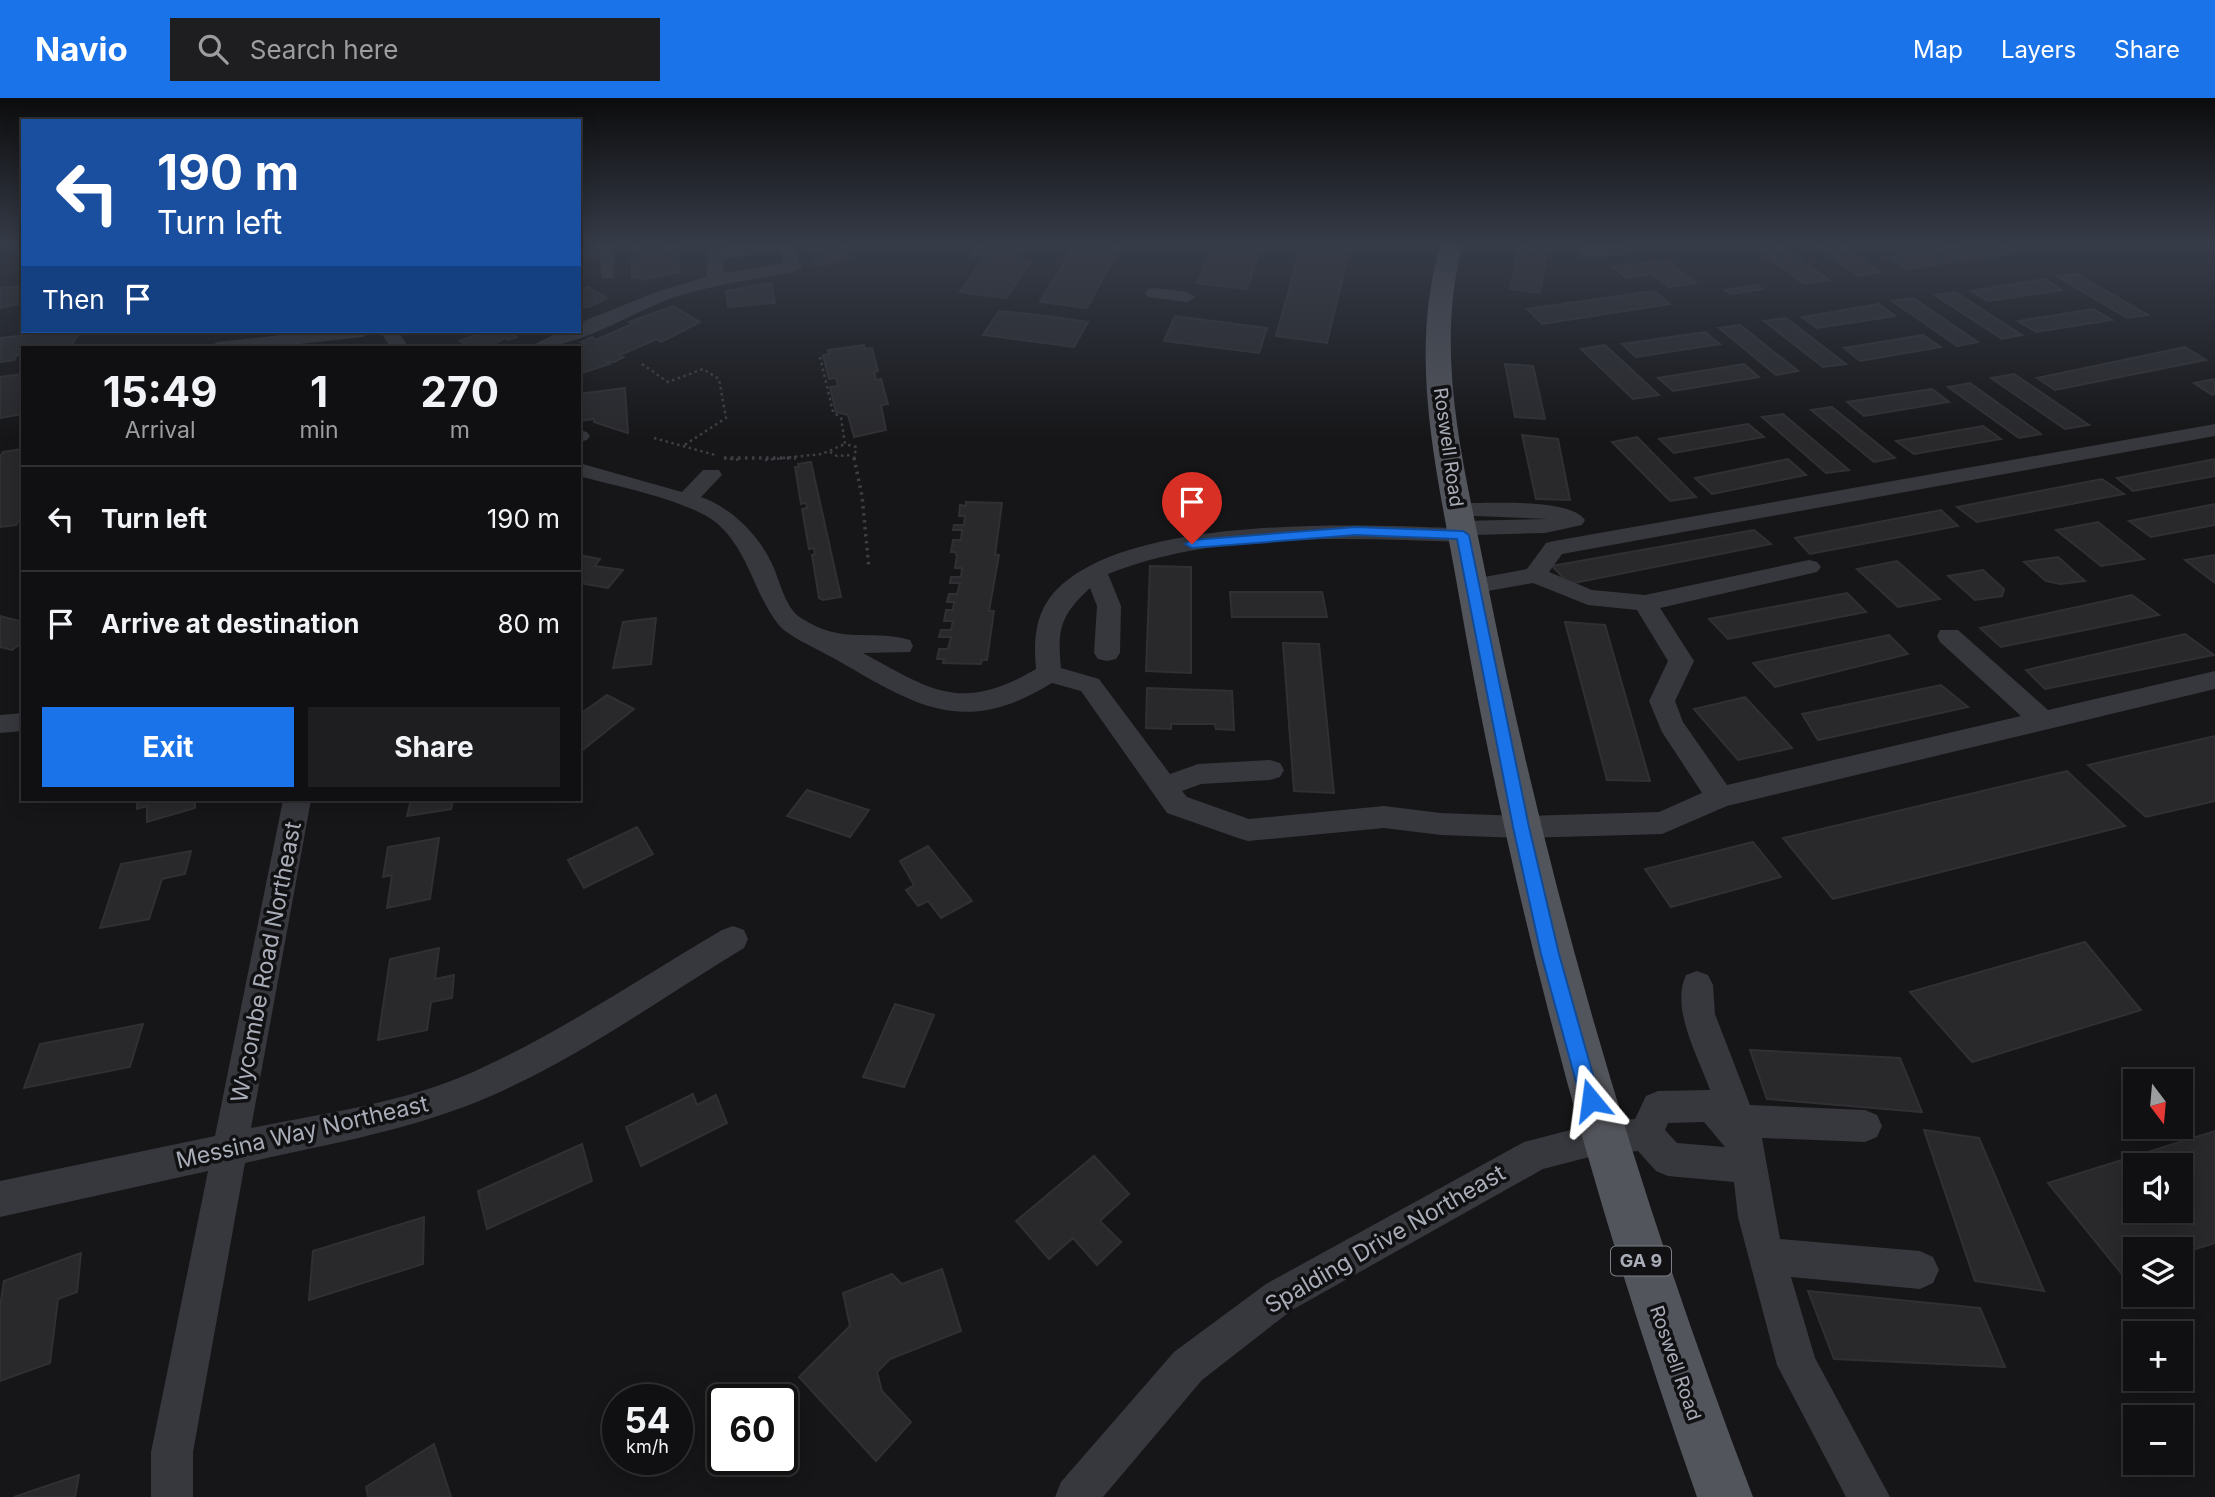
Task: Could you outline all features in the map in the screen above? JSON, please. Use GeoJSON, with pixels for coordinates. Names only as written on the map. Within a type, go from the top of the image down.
{"type":"FeatureCollection","features":[{"type":"Feature","properties":{"kind":"main road","name":"Roswell Road"},"geometry":{"type":"LineString","coordinates":[[1438,308],[1436,354],[1471,586],[1550,954],[1623,1136],[1682,1385],[1726,1497]]}},
{"type":"Feature","properties":{"kind":"street"},"geometry":{"type":"LineString","coordinates":[[581,329],[632,308]]}},
{"type":"Feature","properties":{"kind":"street"},"geometry":{"type":"LineString","coordinates":[[225,346],[273,336],[327,333]]}},
{"type":"Feature","properties":{"kind":"street"},"geometry":{"type":"LineString","coordinates":[[541,346],[571,333]]}},
{"type":"Feature","properties":{"kind":"street"},"geometry":{"type":"LineString","coordinates":[[1535,575],[1554,548],[2215,430]]}},
{"type":"Feature","properties":{"kind":"street"},"geometry":{"type":"LineString","coordinates":[[581,470],[686,500],[726,520],[759,560],[776,603],[789,622],[920,696],[962,705],[997,701],[1023,691],[1049,673]]}},
{"type":"Feature","properties":{"kind":"street"},"geometry":{"type":"LineString","coordinates":[[686,500],[711,475]]}},
{"type":"Feature","properties":{"kind":"street"},"geometry":{"type":"LineString","coordinates":[[1049,673],[1046,641],[1057,605],[1095,571],[1146,551],[1279,529],[1356,531],[1461,524]]}},
{"type":"Feature","properties":{"kind":"street"},"geometry":{"type":"LineString","coordinates":[[1471,586],[1535,575],[1588,597],[1645,603],[1809,567]]}},
{"type":"Feature","properties":{"kind":"street"},"geometry":{"type":"LineString","coordinates":[[1095,571],[1109,606],[1107,653]]}},
{"type":"Feature","properties":{"kind":"street"},"geometry":{"type":"LineString","coordinates":[[1645,603],[1681,661],[1662,701],[1671,725],[1720,797]]}},
{"type":"Feature","properties":{"kind":"street"},"geometry":{"type":"LineString","coordinates":[[1949,636],[2043,721]]}},
{"type":"Feature","properties":{"kind":"street"},"geometry":{"type":"LineString","coordinates":[[827,643],[901,646]]}},
{"type":"Feature","properties":{"kind":"street"},"geometry":{"type":"LineString","coordinates":[[1049,673],[1090,685],[1177,805],[1248,830],[1384,817],[1441,824],[1521,827],[1662,823],[1720,797],[2215,680]]}},
{"type":"Feature","properties":{"kind":"street"},"geometry":{"type":"LineString","coordinates":[[0,723],[21,722]]}},
{"type":"Feature","properties":{"kind":"street"},"geometry":{"type":"LineString","coordinates":[[1165,787],[1198,774],[1270,770]]}},
{"type":"Feature","properties":{"kind":"street","name":"Wycombe Road Northeast"},"geometry":{"type":"LineString","coordinates":[[172,1497],[172,1452],[297,801]]}},
{"type":"Feature","properties":{"kind":"street","name":"Messina Way Northeast"},"geometry":{"type":"LineString","coordinates":[[0,1199],[399,1113],[480,1085],[545,1052],[733,939]]}},
{"type":"Feature","properties":{"kind":"street"},"geometry":{"type":"LineString","coordinates":[[1697,985],[1699,1014],[1742,1133],[1756,1217],[1797,1365],[1869,1497]]}},
{"type":"Feature","properties":{"kind":"street"},"geometry":{"type":"LineString","coordinates":[[1742,1133],[1733,1165],[1668,1159],[1623,1136],[1658,1107],[1712,1106],[1742,1133],[1866,1126]]}},
{"type":"Feature","properties":{"kind":"street","name":"Spalding Drive Northeast"},"geometry":{"type":"LineString","coordinates":[[1076,1497],[1188,1366],[1279,1297],[1536,1154],[1623,1136]]}},
{"type":"Feature","properties":{"kind":"street"},"geometry":{"type":"LineString","coordinates":[[1767,1256],[1920,1270]]}},
{"type":"Feature","properties":{"kind":"path"},"geometry":{"type":"LineString","coordinates":[[820,357],[833,412],[841,418],[845,444]]}},
{"type":"Feature","properties":{"kind":"path"},"geometry":{"type":"LineString","coordinates":[[642,364],[668,382],[703,369],[719,379],[726,418],[682,446]]}},
{"type":"Feature","properties":{"kind":"path"},"geometry":{"type":"LineString","coordinates":[[654,438],[735,461],[830,452],[845,444],[856,447],[853,455],[862,496],[869,569]]}},
{"type":"Feature","properties":{"kind":"path"},"geometry":{"type":"LineString","coordinates":[[830,452],[837,456],[853,455]]}},
{"type":"Feature","properties":{"kind":"building"},"geometry":{"type":"Polygon","coordinates":[[[667,308],[677,308],[700,322],[661,342],[657,339],[620,355],[624,357],[614,362],[607,362],[610,364],[581,373],[581,346],[576,346],[585,344],[581,342],[592,337],[596,340],[632,324],[629,322],[667,308]]]}},
{"type":"Feature","properties":{"kind":"building"},"geometry":{"type":"Polygon","coordinates":[[[1284,308],[1335,308],[1327,343],[1276,336],[1284,308]]]}},
{"type":"Feature","properties":{"kind":"building"},"geometry":{"type":"Polygon","coordinates":[[[1532,308],[1643,308],[1542,324],[1527,309],[1532,308]]]}},
{"type":"Feature","properties":{"kind":"building"},"geometry":{"type":"Polygon","coordinates":[[[1854,308],[1885,308],[1895,316],[1817,328],[1802,317],[1854,308]]]}},
{"type":"Feature","properties":{"kind":"building"},"geometry":{"type":"Polygon","coordinates":[[[1903,308],[1928,308],[1978,342],[1957,346],[1903,308]]]}},
{"type":"Feature","properties":{"kind":"building"},"geometry":{"type":"Polygon","coordinates":[[[1955,308],[1980,308],[2022,335],[2002,339],[1955,308]]]}},
{"type":"Feature","properties":{"kind":"building"},"geometry":{"type":"Polygon","coordinates":[[[2111,308],[2136,308],[2148,315],[2127,318],[2111,308]]]}},
{"type":"Feature","properties":{"kind":"building"},"geometry":{"type":"Polygon","coordinates":[[[2093,309],[2112,320],[2036,332],[2018,321],[2093,309]]]}},
{"type":"Feature","properties":{"kind":"building"},"geometry":{"type":"Polygon","coordinates":[[[999,311],[1088,322],[1074,347],[983,335],[999,311]]]}},
{"type":"Feature","properties":{"kind":"building"},"geometry":{"type":"Polygon","coordinates":[[[1175,316],[1267,328],[1259,353],[1164,341],[1175,316]]]}},
{"type":"Feature","properties":{"kind":"building"},"geometry":{"type":"Polygon","coordinates":[[[1786,318],[1846,364],[1823,367],[1764,321],[1786,318]]]}},
{"type":"Feature","properties":{"kind":"building"},"geometry":{"type":"Polygon","coordinates":[[[1740,325],[1798,371],[1776,375],[1719,328],[1740,325]]]}},
{"type":"Feature","properties":{"kind":"building"},"geometry":{"type":"Polygon","coordinates":[[[1705,332],[1720,344],[1636,357],[1622,344],[1705,332]]]}},
{"type":"Feature","properties":{"kind":"building"},"geometry":{"type":"Polygon","coordinates":[[[45,333],[79,333],[71,346],[21,346],[21,354],[14,360],[0,362],[0,338],[45,333]]]}},
{"type":"Feature","properties":{"kind":"building"},"geometry":{"type":"Polygon","coordinates":[[[480,333],[518,333],[513,335],[517,337],[508,340],[505,338],[491,346],[468,346],[460,341],[480,333]]]}},
{"type":"Feature","properties":{"kind":"building"},"geometry":{"type":"Polygon","coordinates":[[[1923,335],[1941,347],[1860,361],[1844,348],[1923,335]]]}},
{"type":"Feature","properties":{"kind":"building"},"geometry":{"type":"Polygon","coordinates":[[[864,345],[865,349],[872,348],[878,371],[874,372],[876,380],[881,379],[888,404],[881,405],[886,430],[854,437],[848,415],[836,412],[830,387],[838,386],[836,378],[829,379],[823,355],[829,354],[828,350],[864,345]]]}},
{"type":"Feature","properties":{"kind":"building"},"geometry":{"type":"Polygon","coordinates":[[[1605,345],[1659,395],[1633,399],[1581,349],[1605,345]]]}},
{"type":"Feature","properties":{"kind":"building"},"geometry":{"type":"Polygon","coordinates":[[[2185,347],[2206,360],[2055,390],[2037,378],[2185,347]]]}},
{"type":"Feature","properties":{"kind":"building"},"geometry":{"type":"Polygon","coordinates":[[[1505,364],[1533,366],[1545,419],[1515,417],[1505,364]]]}},
{"type":"Feature","properties":{"kind":"building"},"geometry":{"type":"Polygon","coordinates":[[[1744,364],[1759,377],[1673,391],[1658,378],[1744,364]]]}},
{"type":"Feature","properties":{"kind":"building"},"geometry":{"type":"Polygon","coordinates":[[[21,374],[21,414],[0,418],[0,377],[21,374]]]}},
{"type":"Feature","properties":{"kind":"building"},"geometry":{"type":"Polygon","coordinates":[[[2014,374],[2089,425],[2065,429],[1991,378],[2014,374]]]}},
{"type":"Feature","properties":{"kind":"building"},"geometry":{"type":"Polygon","coordinates":[[[2215,379],[2215,394],[2212,395],[2194,383],[2215,379]]]}},
{"type":"Feature","properties":{"kind":"building"},"geometry":{"type":"Polygon","coordinates":[[[1970,383],[2041,434],[2019,438],[1948,387],[1970,383]]]}},
{"type":"Feature","properties":{"kind":"building"},"geometry":{"type":"Polygon","coordinates":[[[625,388],[628,433],[594,422],[594,419],[581,421],[581,394],[625,388]]]}},
{"type":"Feature","properties":{"kind":"building"},"geometry":{"type":"Polygon","coordinates":[[[1932,389],[1949,402],[1864,416],[1847,402],[1932,389]]]}},
{"type":"Feature","properties":{"kind":"building"},"geometry":{"type":"Polygon","coordinates":[[[1832,407],[1895,458],[1874,462],[1811,410],[1832,407]]]}},
{"type":"Feature","properties":{"kind":"building"},"geometry":{"type":"Polygon","coordinates":[[[1783,414],[1849,470],[1826,473],[1762,417],[1783,414]]]}},
{"type":"Feature","properties":{"kind":"building"},"geometry":{"type":"Polygon","coordinates":[[[1748,424],[1764,437],[1674,453],[1659,439],[1748,424]]]}},
{"type":"Feature","properties":{"kind":"building"},"geometry":{"type":"Polygon","coordinates":[[[1983,426],[2001,439],[1914,454],[1896,441],[1983,426]]]}},
{"type":"Feature","properties":{"kind":"building"},"geometry":{"type":"Polygon","coordinates":[[[1522,435],[1558,439],[1570,500],[1536,499],[1522,435]]]}},
{"type":"Feature","properties":{"kind":"building"},"geometry":{"type":"Polygon","coordinates":[[[1637,437],[1696,497],[1670,501],[1612,442],[1637,437]]]}},
{"type":"Feature","properties":{"kind":"building"},"geometry":{"type":"Polygon","coordinates":[[[21,449],[21,516],[16,525],[0,527],[0,457],[3,452],[21,449]]]}},
{"type":"Feature","properties":{"kind":"building"},"geometry":{"type":"Polygon","coordinates":[[[1788,459],[1806,475],[1712,494],[1695,478],[1788,459]]]}},
{"type":"Feature","properties":{"kind":"building"},"geometry":{"type":"Polygon","coordinates":[[[2215,459],[2215,476],[2133,491],[2117,478],[2215,459]]]}},
{"type":"Feature","properties":{"kind":"building"},"geometry":{"type":"Polygon","coordinates":[[[811,462],[841,597],[823,600],[819,598],[812,555],[815,554],[814,548],[809,549],[802,509],[807,508],[806,503],[801,504],[795,467],[811,462]]]}},
{"type":"Feature","properties":{"kind":"building"},"geometry":{"type":"Polygon","coordinates":[[[2102,479],[2124,494],[1977,522],[1957,507],[2102,479]]]}},
{"type":"Feature","properties":{"kind":"building"},"geometry":{"type":"Polygon","coordinates":[[[966,502],[1002,503],[995,555],[999,555],[989,611],[994,611],[987,660],[982,660],[981,664],[943,663],[944,659],[937,659],[939,649],[948,649],[951,637],[939,637],[941,630],[951,630],[953,621],[944,621],[946,610],[953,610],[954,602],[947,602],[949,594],[957,594],[960,583],[950,583],[951,577],[961,577],[962,568],[955,568],[957,556],[955,552],[951,552],[953,540],[961,540],[962,530],[953,530],[954,525],[964,525],[965,516],[959,516],[960,505],[966,506],[966,502]]]}},
{"type":"Feature","properties":{"kind":"building"},"geometry":{"type":"Polygon","coordinates":[[[2215,504],[2215,525],[2151,537],[2129,521],[2215,504]]]}},
{"type":"Feature","properties":{"kind":"building"},"geometry":{"type":"Polygon","coordinates":[[[1941,510],[1958,526],[1810,554],[1795,538],[1941,510]]]}},
{"type":"Feature","properties":{"kind":"building"},"geometry":{"type":"Polygon","coordinates":[[[2098,522],[2144,559],[2101,566],[2056,530],[2098,522]]]}},
{"type":"Feature","properties":{"kind":"building"},"geometry":{"type":"Polygon","coordinates":[[[1754,530],[1771,544],[1569,584],[1552,566],[1754,530]]]}},
{"type":"Feature","properties":{"kind":"building"},"geometry":{"type":"Polygon","coordinates":[[[581,555],[600,559],[595,566],[623,570],[608,588],[581,583],[581,555]]]}},
{"type":"Feature","properties":{"kind":"building"},"geometry":{"type":"Polygon","coordinates":[[[2215,555],[2215,583],[2185,560],[2215,555]]]}},
{"type":"Feature","properties":{"kind":"building"},"geometry":{"type":"Polygon","coordinates":[[[2058,557],[2085,581],[2060,584],[2046,581],[2024,562],[2058,557]]]}},
{"type":"Feature","properties":{"kind":"building"},"geometry":{"type":"Polygon","coordinates":[[[1897,561],[1940,599],[1898,607],[1857,569],[1897,561]]]}},
{"type":"Feature","properties":{"kind":"building"},"geometry":{"type":"Polygon","coordinates":[[[1150,566],[1191,567],[1191,673],[1146,671],[1150,566]]]}},
{"type":"Feature","properties":{"kind":"building"},"geometry":{"type":"Polygon","coordinates":[[[1983,570],[2004,589],[2002,596],[1975,600],[1948,576],[1983,570]]]}},
{"type":"Feature","properties":{"kind":"building"},"geometry":{"type":"Polygon","coordinates":[[[1230,592],[1322,592],[1327,617],[1232,617],[1230,592]]]}},
{"type":"Feature","properties":{"kind":"building"},"geometry":{"type":"Polygon","coordinates":[[[1847,593],[1866,612],[1728,639],[1709,619],[1847,593]]]}},
{"type":"Feature","properties":{"kind":"building"},"geometry":{"type":"Polygon","coordinates":[[[2132,595],[2159,615],[2001,647],[1980,628],[2132,595]]]}},
{"type":"Feature","properties":{"kind":"building"},"geometry":{"type":"Polygon","coordinates":[[[0,616],[21,621],[21,643],[12,650],[0,647],[0,616]]]}},
{"type":"Feature","properties":{"kind":"building"},"geometry":{"type":"Polygon","coordinates":[[[656,618],[651,664],[613,668],[623,622],[656,618]]]}},
{"type":"Feature","properties":{"kind":"building"},"geometry":{"type":"Polygon","coordinates":[[[1565,622],[1605,625],[1650,781],[1607,780],[1565,622]]]}},
{"type":"Feature","properties":{"kind":"building"},"geometry":{"type":"Polygon","coordinates":[[[2185,634],[2214,655],[2045,689],[2026,670],[2185,634]]]}},
{"type":"Feature","properties":{"kind":"building"},"geometry":{"type":"Polygon","coordinates":[[[1889,635],[1908,654],[1775,687],[1753,663],[1889,635]]]}},
{"type":"Feature","properties":{"kind":"building"},"geometry":{"type":"Polygon","coordinates":[[[1283,643],[1319,644],[1334,793],[1294,791],[1283,643]]]}},
{"type":"Feature","properties":{"kind":"building"},"geometry":{"type":"Polygon","coordinates":[[[1941,685],[1968,707],[1818,740],[1802,714],[1941,685]]]}},
{"type":"Feature","properties":{"kind":"building"},"geometry":{"type":"Polygon","coordinates":[[[1147,688],[1232,691],[1234,730],[1216,729],[1215,724],[1171,724],[1171,729],[1146,728],[1147,688]]]}},
{"type":"Feature","properties":{"kind":"building"},"geometry":{"type":"Polygon","coordinates":[[[607,695],[634,709],[581,751],[581,714],[607,695]]]}},
{"type":"Feature","properties":{"kind":"building"},"geometry":{"type":"Polygon","coordinates":[[[1745,697],[1792,748],[1738,760],[1694,709],[1745,697]]]}},
{"type":"Feature","properties":{"kind":"building"},"geometry":{"type":"Polygon","coordinates":[[[2215,736],[2215,801],[2146,817],[2088,765],[2215,736]]]}},
{"type":"Feature","properties":{"kind":"building"},"geometry":{"type":"Polygon","coordinates":[[[2067,771],[2125,826],[1833,899],[1783,838],[2067,771]]]}},
{"type":"Feature","properties":{"kind":"building"},"geometry":{"type":"Polygon","coordinates":[[[807,790],[869,810],[850,837],[787,816],[807,790]]]}},
{"type":"Feature","properties":{"kind":"building"},"geometry":{"type":"Polygon","coordinates":[[[137,801],[195,801],[195,808],[147,822],[147,806],[137,809],[137,801]]]}},
{"type":"Feature","properties":{"kind":"building"},"geometry":{"type":"Polygon","coordinates":[[[411,801],[453,801],[451,809],[407,816],[411,801]]]}},
{"type":"Feature","properties":{"kind":"building"},"geometry":{"type":"Polygon","coordinates":[[[637,827],[653,854],[584,888],[568,860],[637,827]]]}},
{"type":"Feature","properties":{"kind":"building"},"geometry":{"type":"Polygon","coordinates":[[[439,838],[430,899],[387,908],[392,875],[383,877],[388,847],[439,838]]]}},
{"type":"Feature","properties":{"kind":"building"},"geometry":{"type":"Polygon","coordinates":[[[1753,842],[1781,877],[1671,907],[1645,869],[1753,842]]]}},
{"type":"Feature","properties":{"kind":"building"},"geometry":{"type":"Polygon","coordinates":[[[928,846],[972,901],[941,918],[928,901],[918,906],[906,890],[914,885],[900,861],[928,846]]]}},
{"type":"Feature","properties":{"kind":"building"},"geometry":{"type":"Polygon","coordinates":[[[191,851],[185,874],[162,879],[149,919],[100,928],[121,864],[191,851]]]}},
{"type":"Feature","properties":{"kind":"building"},"geometry":{"type":"Polygon","coordinates":[[[2085,942],[2141,1010],[1972,1062],[1910,992],[2085,942]]]}},
{"type":"Feature","properties":{"kind":"building"},"geometry":{"type":"Polygon","coordinates":[[[439,948],[435,979],[454,975],[452,998],[431,1002],[427,1030],[378,1040],[390,959],[439,948]]]}},
{"type":"Feature","properties":{"kind":"building"},"geometry":{"type":"Polygon","coordinates":[[[895,1004],[934,1015],[904,1087],[863,1077],[895,1004]]]}},
{"type":"Feature","properties":{"kind":"building"},"geometry":{"type":"Polygon","coordinates":[[[143,1024],[130,1067],[24,1088],[40,1044],[143,1024]]]}},
{"type":"Feature","properties":{"kind":"building"},"geometry":{"type":"Polygon","coordinates":[[[1750,1050],[1900,1058],[1922,1112],[1767,1099],[1750,1050]]]}},
{"type":"Feature","properties":{"kind":"building"},"geometry":{"type":"Polygon","coordinates":[[[693,1094],[697,1105],[716,1095],[727,1123],[641,1166],[626,1127],[693,1094]]]}},
{"type":"Feature","properties":{"kind":"building"},"geometry":{"type":"Polygon","coordinates":[[[1924,1130],[1979,1138],[2044,1291],[1975,1281],[1924,1130]]]}},
{"type":"Feature","properties":{"kind":"building"},"geometry":{"type":"Polygon","coordinates":[[[2215,1131],[2215,1243],[2193,1250],[2193,1237],[2123,1237],[2121,1273],[2048,1183],[2123,1160],[2123,1223],[2193,1223],[2193,1153],[2144,1153],[2215,1131]]]}},
{"type":"Feature","properties":{"kind":"building"},"geometry":{"type":"Polygon","coordinates":[[[582,1144],[592,1181],[487,1229],[478,1191],[582,1144]]]}},
{"type":"Feature","properties":{"kind":"building"},"geometry":{"type":"Polygon","coordinates":[[[1094,1156],[1129,1194],[1100,1221],[1121,1242],[1097,1265],[1073,1238],[1049,1259],[1016,1221],[1094,1156]]]}},
{"type":"Feature","properties":{"kind":"building"},"geometry":{"type":"Polygon","coordinates":[[[424,1217],[423,1264],[309,1300],[313,1251],[424,1217]]]}},
{"type":"Feature","properties":{"kind":"building"},"geometry":{"type":"Polygon","coordinates":[[[81,1253],[77,1292],[58,1299],[50,1363],[0,1381],[0,1307],[4,1281],[81,1253]]]}},
{"type":"Feature","properties":{"kind":"building"},"geometry":{"type":"Polygon","coordinates":[[[942,1269],[961,1331],[890,1359],[877,1372],[882,1391],[911,1422],[876,1461],[799,1377],[850,1326],[843,1293],[892,1274],[902,1284],[942,1269]]]}},
{"type":"Feature","properties":{"kind":"building"},"geometry":{"type":"Polygon","coordinates":[[[1808,1291],[1980,1308],[2005,1367],[1834,1359],[1808,1291]]]}},
{"type":"Feature","properties":{"kind":"building"},"geometry":{"type":"Polygon","coordinates":[[[434,1444],[451,1497],[368,1497],[366,1487],[434,1444]]]}},
{"type":"Feature","properties":{"kind":"building"},"geometry":{"type":"Polygon","coordinates":[[[79,1475],[75,1497],[14,1497],[79,1475]]]}},
{"type":"Feature","properties":{"kind":"route"},"geometry":{"type":"LineString","coordinates":[[1192,544],[1215,540],[1356,531],[1463,535],[1521,827],[1550,954],[1591,1100]]}}]}
